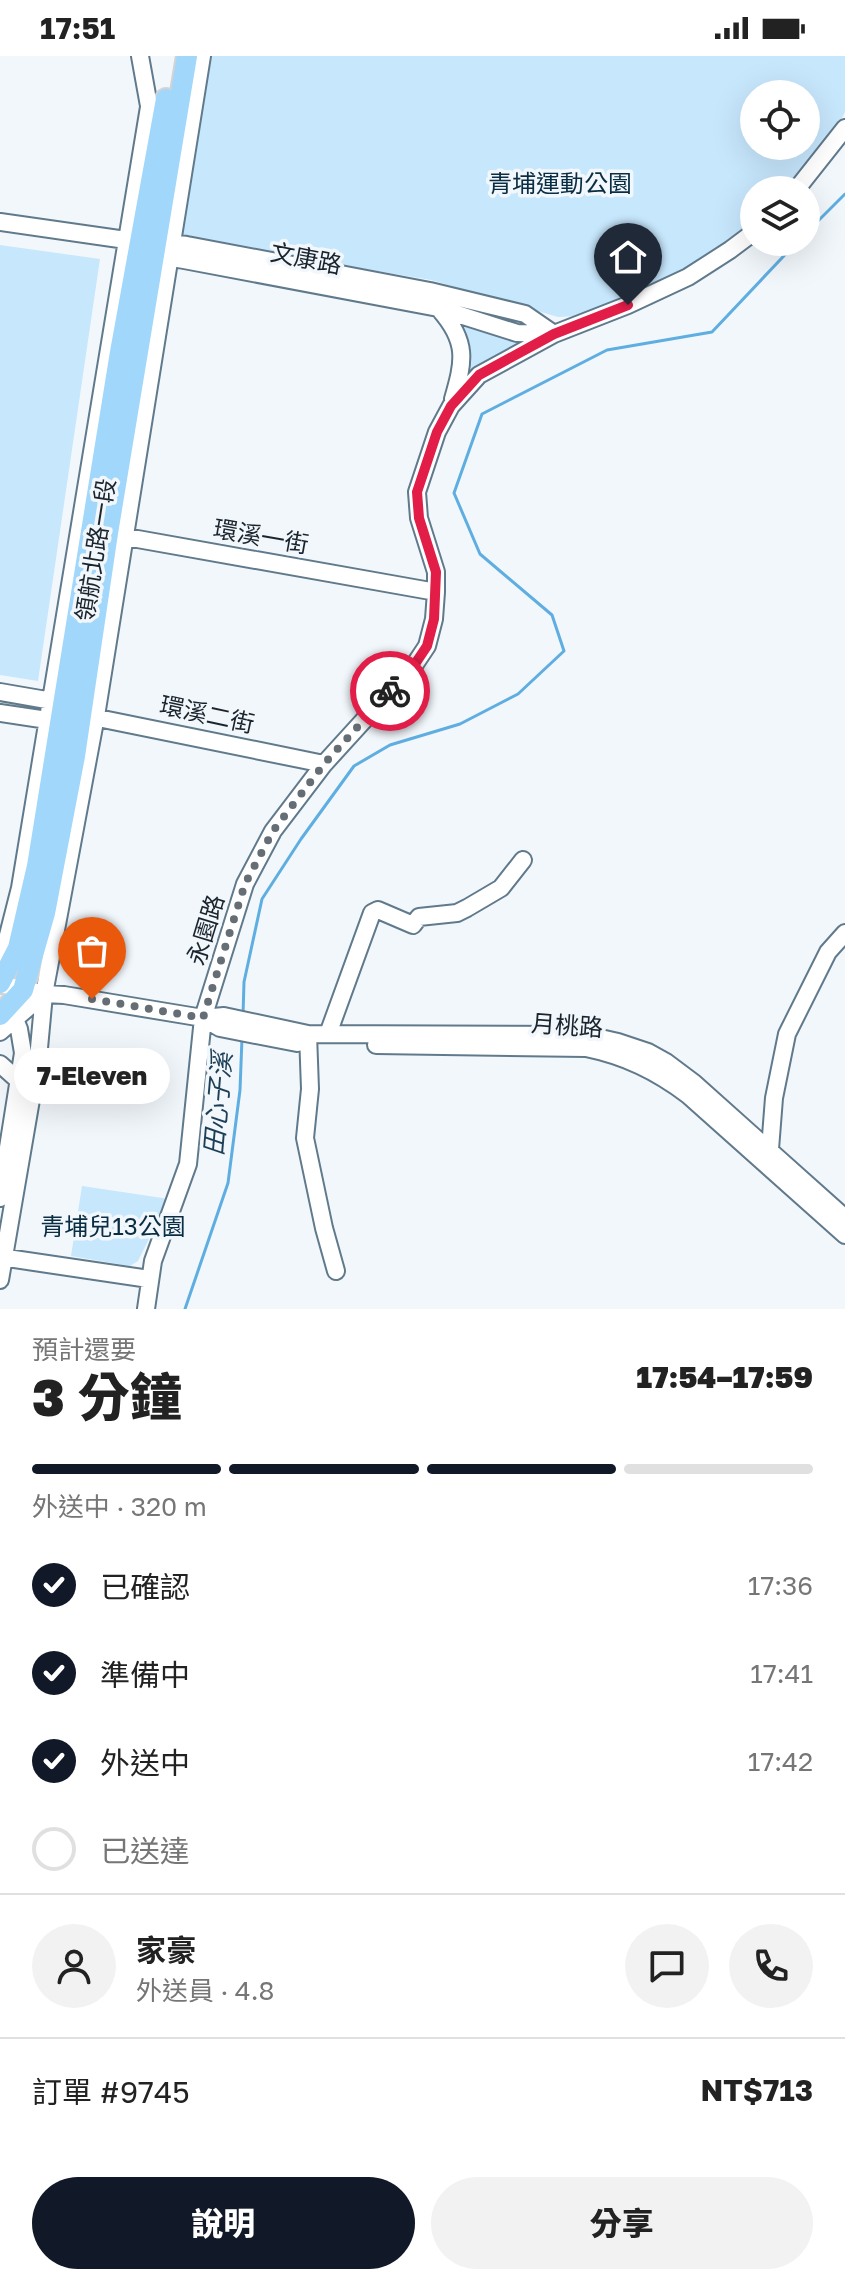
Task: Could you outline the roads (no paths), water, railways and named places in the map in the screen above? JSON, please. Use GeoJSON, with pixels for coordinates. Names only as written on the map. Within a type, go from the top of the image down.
{"type":"FeatureCollection","features":[{"type":"Feature","properties":{"kind":"main road","name":"領航北路一段"},"geometry":{"type":"LineString","coordinates":[[148,244],[160,134],[174,56]]}},
{"type":"Feature","properties":{"kind":"main road","name":"領航北路一段"},"geometry":{"type":"LineString","coordinates":[[0,984],[18,948],[31,893],[100,532],[148,244],[187,56]]}},
{"type":"Feature","properties":{"kind":"main road","name":"領航北路一段"},"geometry":{"type":"LineString","coordinates":[[8,1013],[23,990],[45,913],[75,756],[66,713]]}},
{"type":"Feature","properties":{"kind":"street"},"geometry":{"type":"LineString","coordinates":[[135,184],[160,134],[151,118],[140,56]]}},
{"type":"Feature","properties":{"kind":"street","name":"領航北路一段"},"geometry":{"type":"LineString","coordinates":[[0,954],[6,943],[66,713],[148,244],[202,56]]}},
{"type":"Feature","properties":{"kind":"street","name":"領航北路一段"},"geometry":{"type":"LineString","coordinates":[[148,244],[135,184],[149,107]]}},
{"type":"Feature","properties":{"kind":"street"},"geometry":{"type":"LineString","coordinates":[[807,176],[845,128]]}},
{"type":"Feature","properties":{"kind":"street","name":"文康路"},"geometry":{"type":"LineString","coordinates":[[0,222],[148,244],[180,243],[430,291],[525,314],[554,334]]}},
{"type":"Feature","properties":{"kind":"street","name":"永園路"},"geometry":{"type":"LineString","coordinates":[[146,1309],[153,1261],[188,1164],[203,1018],[245,884],[273,831],[324,764],[415,664],[427,646],[434,619],[436,572],[419,518],[417,492],[433,444],[451,406],[479,375],[554,334],[688,277],[740,242]]}},
{"type":"Feature","properties":{"kind":"street","name":"文康路"},"geometry":{"type":"LineString","coordinates":[[148,244],[178,259],[438,308],[517,333],[554,334]]}},
{"type":"Feature","properties":{"kind":"street"},"geometry":{"type":"LineString","coordinates":[[430,291],[438,308],[452,323],[460,343],[463,367],[451,406]]}},
{"type":"Feature","properties":{"kind":"street","name":"環溪一街"},"geometry":{"type":"LineString","coordinates":[[100,532],[436,592]]}},
{"type":"Feature","properties":{"kind":"street"},"geometry":{"type":"LineString","coordinates":[[0,692],[66,713]]}},
{"type":"Feature","properties":{"kind":"street"},"geometry":{"type":"LineString","coordinates":[[0,713],[66,713]]}},
{"type":"Feature","properties":{"kind":"street","name":"領航北路一段"},"geometry":{"type":"LineString","coordinates":[[0,1032],[8,1013],[44,994],[66,713]]}},
{"type":"Feature","properties":{"kind":"street","name":"環溪二街"},"geometry":{"type":"LineString","coordinates":[[66,713],[324,764]]}},
{"type":"Feature","properties":{"kind":"street"},"geometry":{"type":"LineString","coordinates":[[328,1034],[372,913],[378,910],[413,925],[419,917],[457,913],[501,888],[523,860]]}},
{"type":"Feature","properties":{"kind":"street"},"geometry":{"type":"LineString","coordinates":[[770,1149],[774,1098],[787,1034],[828,952],[845,933]]}},
{"type":"Feature","properties":{"kind":"street"},"geometry":{"type":"LineString","coordinates":[[0,984],[44,994],[203,1018]]}},
{"type":"Feature","properties":{"kind":"street"},"geometry":{"type":"LineString","coordinates":[[0,984],[8,1013],[19,1029],[23,1053],[0,1198]]}},
{"type":"Feature","properties":{"kind":"street"},"geometry":{"type":"LineString","coordinates":[[0,1280],[38,1059],[44,994]]}},
{"type":"Feature","properties":{"kind":"street","name":"月桃路"},"geometry":{"type":"LineString","coordinates":[[203,1018],[308,1039],[505,1041],[587,1035],[618,1042],[648,1052],[694,1083],[845,1218]]}},
{"type":"Feature","properties":{"kind":"street","name":"月桃路"},"geometry":{"type":"LineString","coordinates":[[308,1039],[328,1034],[505,1041],[586,1048],[616,1054],[667,1079],[688,1095],[845,1235]]}},
{"type":"Feature","properties":{"kind":"street"},"geometry":{"type":"LineString","coordinates":[[308,1039],[310,1089],[305,1138],[336,1271]]}},
{"type":"Feature","properties":{"kind":"street"},"geometry":{"type":"LineString","coordinates":[[0,1064],[19,1081]]}},
{"type":"Feature","properties":{"kind":"street"},"geometry":{"type":"LineString","coordinates":[[3,1257],[149,1279]]}},
{"type":"Feature","properties":{"kind":"waterway","name":"田心子溪"},"geometry":{"type":"LineString","coordinates":[[820,219],[845,194]]}},
{"type":"Feature","properties":{"kind":"waterway","name":"田心子溪"},"geometry":{"type":"LineString","coordinates":[[243,1015],[244,982],[262,899],[354,766],[390,745],[460,724],[518,694],[564,651],[552,615],[480,554],[454,493],[482,414],[607,350],[712,332],[784,256]]}},
{"type":"Feature","properties":{"kind":"waterway","name":"田心子溪"},"geometry":{"type":"LineString","coordinates":[[185,1309],[228,1183],[240,1090],[242,1038]]}},
{"type":"Feature","properties":{"kind":"place","name":"7-Eleven"},"geometry":{"type":"Point","coordinates":[92,999]}},
{"type":"Feature","properties":{"kind":"park label","name":"青埔運動公園"},"geometry":{"type":"Point","coordinates":[560,184]}},
{"type":"Feature","properties":{"kind":"park label","name":"青埔兒13公園"},"geometry":{"type":"Point","coordinates":[113,1227]}}]}
